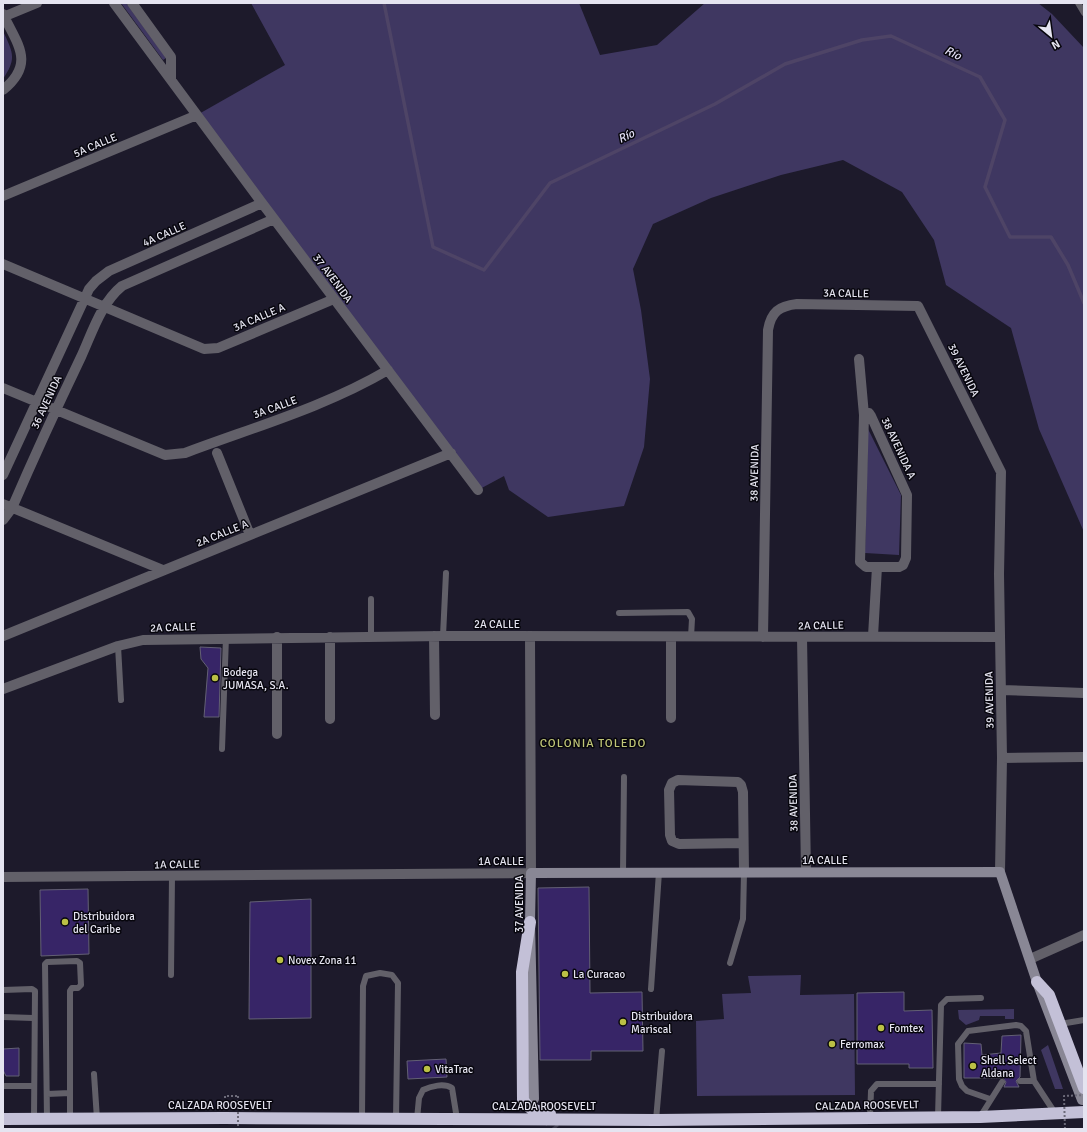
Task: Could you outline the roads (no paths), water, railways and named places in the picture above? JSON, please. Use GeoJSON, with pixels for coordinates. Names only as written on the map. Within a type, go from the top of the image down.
{"type":"FeatureCollection","features":[{"type":"Feature","properties":{"kind":"highway"},"geometry":{"type":"LineString","coordinates":[[530,922],[522,972],[523,1100],[526,1106],[533,1110],[566,1118]]}},
{"type":"Feature","properties":{"kind":"highway"},"geometry":{"type":"LineString","coordinates":[[1037,982],[1049,995],[1060,1024],[1083,1096],[1081,1112]]}},
{"type":"Feature","properties":{"kind":"highway","name":"CALZADA ROOSEVELT"},"geometry":{"type":"LineString","coordinates":[[3,1119],[566,1118],[656,1120],[938,1117],[1081,1112]]}},
{"type":"Feature","properties":{"kind":"highway"},"geometry":{"type":"LineString","coordinates":[[273,1118],[282,1129]]}},
{"type":"Feature","properties":{"kind":"street"},"geometry":{"type":"LineString","coordinates":[[4,89],[17,75],[22,64],[21,52],[3,16],[37,3]]}},
{"type":"Feature","properties":{"kind":"street","name":"37 AVENIDA"},"geometry":{"type":"LineString","coordinates":[[114,3],[478,490]]}},
{"type":"Feature","properties":{"kind":"street"},"geometry":{"type":"LineString","coordinates":[[132,3],[171,57],[171,79]]}},
{"type":"Feature","properties":{"kind":"street","name":"5A CALLE"},"geometry":{"type":"LineString","coordinates":[[3,196],[197,115]]}},
{"type":"Feature","properties":{"kind":"street","name":"4A CALLE"},"geometry":{"type":"LineString","coordinates":[[85,299],[96,281],[109,271],[262,203]]}},
{"type":"Feature","properties":{"kind":"street"},"geometry":{"type":"LineString","coordinates":[[104,308],[115,291],[122,286],[274,219]]}},
{"type":"Feature","properties":{"kind":"street","name":"3A CALLE A"},"geometry":{"type":"LineString","coordinates":[[3,264],[193,346],[204,349],[218,348],[334,299]]}},
{"type":"Feature","properties":{"kind":"street","name":"36 AVENIDA"},"geometry":{"type":"LineString","coordinates":[[3,475],[85,299]]}},
{"type":"Feature","properties":{"kind":"street","name":"3A CALLE"},"geometry":{"type":"LineString","coordinates":[[776,310],[785,306],[797,304],[918,306]]}},
{"type":"Feature","properties":{"kind":"street","name":"39 AVENIDA"},"geometry":{"type":"LineString","coordinates":[[918,306],[1001,472],[1000,637],[1002,758],[1000,872],[1037,982],[1083,1096]]}},
{"type":"Feature","properties":{"kind":"street","name":"36 AVENIDA"},"geometry":{"type":"LineString","coordinates":[[7,506],[104,308]]}},
{"type":"Feature","properties":{"kind":"street","name":"38 AVENIDA"},"geometry":{"type":"LineString","coordinates":[[763,637],[768,330],[770,320],[776,310]]}},
{"type":"Feature","properties":{"kind":"street"},"geometry":{"type":"LineString","coordinates":[[859,359],[864,415]]}},
{"type":"Feature","properties":{"kind":"street","name":"3A CALLE"},"geometry":{"type":"LineString","coordinates":[[55,410],[165,455],[185,453],[313,406],[359,386],[388,370]]}},
{"type":"Feature","properties":{"kind":"street"},"geometry":{"type":"LineString","coordinates":[[3,388],[55,410]]}},
{"type":"Feature","properties":{"kind":"street","name":"38 AVENIDA A"},"geometry":{"type":"LineString","coordinates":[[869,413],[908,495],[905,562],[899,567],[877,567],[864,566],[860,562],[864,415],[869,413]]}},
{"type":"Feature","properties":{"kind":"street"},"geometry":{"type":"LineString","coordinates":[[217,453],[250,535]]}},
{"type":"Feature","properties":{"kind":"street","name":"2A CALLE A"},"geometry":{"type":"LineString","coordinates":[[3,636],[451,453]]}},
{"type":"Feature","properties":{"kind":"street"},"geometry":{"type":"LineString","coordinates":[[3,520],[7,506],[163,570]]}},
{"type":"Feature","properties":{"kind":"street"},"geometry":{"type":"LineString","coordinates":[[873,636],[877,567]]}},
{"type":"Feature","properties":{"kind":"street"},"geometry":{"type":"LineString","coordinates":[[435,715],[439,636]]}},
{"type":"Feature","properties":{"kind":"street","name":"2A CALLE"},"geometry":{"type":"LineString","coordinates":[[3,689],[118,646],[143,640],[226,637],[439,636],[1000,637]]}},
{"type":"Feature","properties":{"kind":"street","name":"37 AVENIDA"},"geometry":{"type":"LineString","coordinates":[[530,636],[530,922],[534,1099]]}},
{"type":"Feature","properties":{"kind":"street"},"geometry":{"type":"LineString","coordinates":[[277,734],[278,637]]}},
{"type":"Feature","properties":{"kind":"street"},"geometry":{"type":"LineString","coordinates":[[330,637],[330,719]]}},
{"type":"Feature","properties":{"kind":"street"},"geometry":{"type":"LineString","coordinates":[[671,637],[671,718]]}},
{"type":"Feature","properties":{"kind":"street","name":"38 AVENIDA"},"geometry":{"type":"LineString","coordinates":[[802,637],[806,872]]}},
{"type":"Feature","properties":{"kind":"street"},"geometry":{"type":"LineString","coordinates":[[1001,690],[1084,693]]}},
{"type":"Feature","properties":{"kind":"street"},"geometry":{"type":"LineString","coordinates":[[1002,758],[1084,757]]}},
{"type":"Feature","properties":{"kind":"street"},"geometry":{"type":"LineString","coordinates":[[743,843],[678,844],[672,841],[670,835],[668,790],[672,783],[686,781],[738,782],[741,784],[743,792],[744,872]]}},
{"type":"Feature","properties":{"kind":"street","name":"1A CALLE"},"geometry":{"type":"LineString","coordinates":[[3,877],[623,872],[1000,872]]}},
{"type":"Feature","properties":{"kind":"street"},"geometry":{"type":"LineString","coordinates":[[1030,959],[1084,935]]}},
{"type":"Feature","properties":{"kind":"lane"},"geometry":{"type":"LineString","coordinates":[[1078,3],[1084,13]]}},
{"type":"Feature","properties":{"kind":"lane"},"geometry":{"type":"LineString","coordinates":[[439,636],[446,573]]}},
{"type":"Feature","properties":{"kind":"lane"},"geometry":{"type":"LineString","coordinates":[[371,599],[371,637]]}},
{"type":"Feature","properties":{"kind":"lane"},"geometry":{"type":"LineString","coordinates":[[619,612],[688,612],[692,619],[691,637]]}},
{"type":"Feature","properties":{"kind":"lane"},"geometry":{"type":"LineString","coordinates":[[222,749],[226,637]]}},
{"type":"Feature","properties":{"kind":"lane"},"geometry":{"type":"LineString","coordinates":[[118,646],[120,700]]}},
{"type":"Feature","properties":{"kind":"lane"},"geometry":{"type":"LineString","coordinates":[[623,872],[624,777]]}},
{"type":"Feature","properties":{"kind":"lane"},"geometry":{"type":"LineString","coordinates":[[651,989],[659,872]]}},
{"type":"Feature","properties":{"kind":"lane"},"geometry":{"type":"LineString","coordinates":[[730,963],[743,918],[744,872]]}},
{"type":"Feature","properties":{"kind":"lane"},"geometry":{"type":"LineString","coordinates":[[171,975],[172,876]]}},
{"type":"Feature","properties":{"kind":"lane"},"geometry":{"type":"LineString","coordinates":[[47,1119],[45,964],[47,962],[77,961],[80,963],[81,985],[70,989],[70,1119]]}},
{"type":"Feature","properties":{"kind":"lane"},"geometry":{"type":"LineString","coordinates":[[362,1119],[362,986],[366,976],[380,973],[392,975],[398,983],[396,1119]]}},
{"type":"Feature","properties":{"kind":"lane"},"geometry":{"type":"LineString","coordinates":[[3,990],[33,989],[34,1119]]}},
{"type":"Feature","properties":{"kind":"lane"},"geometry":{"type":"LineString","coordinates":[[938,1117],[943,1002],[947,999],[981,998]]}},
{"type":"Feature","properties":{"kind":"lane"},"geometry":{"type":"LineString","coordinates":[[3,1017],[34,1018]]}},
{"type":"Feature","properties":{"kind":"lane"},"geometry":{"type":"LineString","coordinates":[[1060,1024],[1084,1020]]}},
{"type":"Feature","properties":{"kind":"lane"},"geometry":{"type":"LineString","coordinates":[[990,1099],[967,1091],[962,1086],[959,1079],[958,1044],[968,1031],[1016,1024],[1021,1026],[1026,1031],[1034,1081],[1055,1113]]}},
{"type":"Feature","properties":{"kind":"lane"},"geometry":{"type":"LineString","coordinates":[[656,1120],[662,1051]]}},
{"type":"Feature","properties":{"kind":"lane"},"geometry":{"type":"LineString","coordinates":[[94,1074],[97,1119]]}},
{"type":"Feature","properties":{"kind":"lane"},"geometry":{"type":"LineString","coordinates":[[1020,1081],[1034,1081]]}},
{"type":"Feature","properties":{"kind":"lane"},"geometry":{"type":"LineString","coordinates":[[980,1116],[1002,1082]]}},
{"type":"Feature","properties":{"kind":"lane"},"geometry":{"type":"LineString","coordinates":[[870,1118],[871,1091],[873,1086],[877,1084],[939,1084]]}},
{"type":"Feature","properties":{"kind":"lane"},"geometry":{"type":"LineString","coordinates":[[3,1086],[34,1086]]}},
{"type":"Feature","properties":{"kind":"lane"},"geometry":{"type":"LineString","coordinates":[[417,1119],[420,1093],[426,1088],[443,1086],[452,1088],[457,1119]]}},
{"type":"Feature","properties":{"kind":"lane"},"geometry":{"type":"LineString","coordinates":[[47,1094],[70,1093]]}},
{"type":"Feature","properties":{"kind":"waterway","name":"Río"},"geometry":{"type":"LineString","coordinates":[[384,3],[433,247],[484,270],[550,183],[715,104],[785,64],[862,40],[891,36],[980,77],[1005,120],[985,187],[1010,237],[1051,237],[1068,265],[1084,303]]}},
{"type":"Feature","properties":{"kind":"tunnel"},"geometry":{"type":"LineString","coordinates":[[544,1115],[555,1129]]}},
{"type":"Feature","properties":{"kind":"place","name":"Bodega JUMASA, S.A."},"geometry":{"type":"Point","coordinates":[215,678]}},
{"type":"Feature","properties":{"kind":"place","name":"Distribuidora del Caribe"},"geometry":{"type":"Point","coordinates":[65,922]}},
{"type":"Feature","properties":{"kind":"place","name":"Novex Zona 11"},"geometry":{"type":"Point","coordinates":[280,960]}},
{"type":"Feature","properties":{"kind":"place","name":"La Curacao"},"geometry":{"type":"Point","coordinates":[565,974]}},
{"type":"Feature","properties":{"kind":"place","name":"Distribuidora Mariscal"},"geometry":{"type":"Point","coordinates":[623,1022]}},
{"type":"Feature","properties":{"kind":"place","name":"Fomtex"},"geometry":{"type":"Point","coordinates":[881,1028]}},
{"type":"Feature","properties":{"kind":"place","name":"Ferromax"},"geometry":{"type":"Point","coordinates":[832,1044]}},
{"type":"Feature","properties":{"kind":"place","name":"Shell Select Aldana"},"geometry":{"type":"Point","coordinates":[973,1066]}},
{"type":"Feature","properties":{"kind":"place","name":"VitaTrac"},"geometry":{"type":"Point","coordinates":[427,1069]}},
{"type":"Feature","properties":{"kind":"district","name":"COLONIA TOLEDO"},"geometry":{"type":"Point","coordinates":[593,743]}}]}
